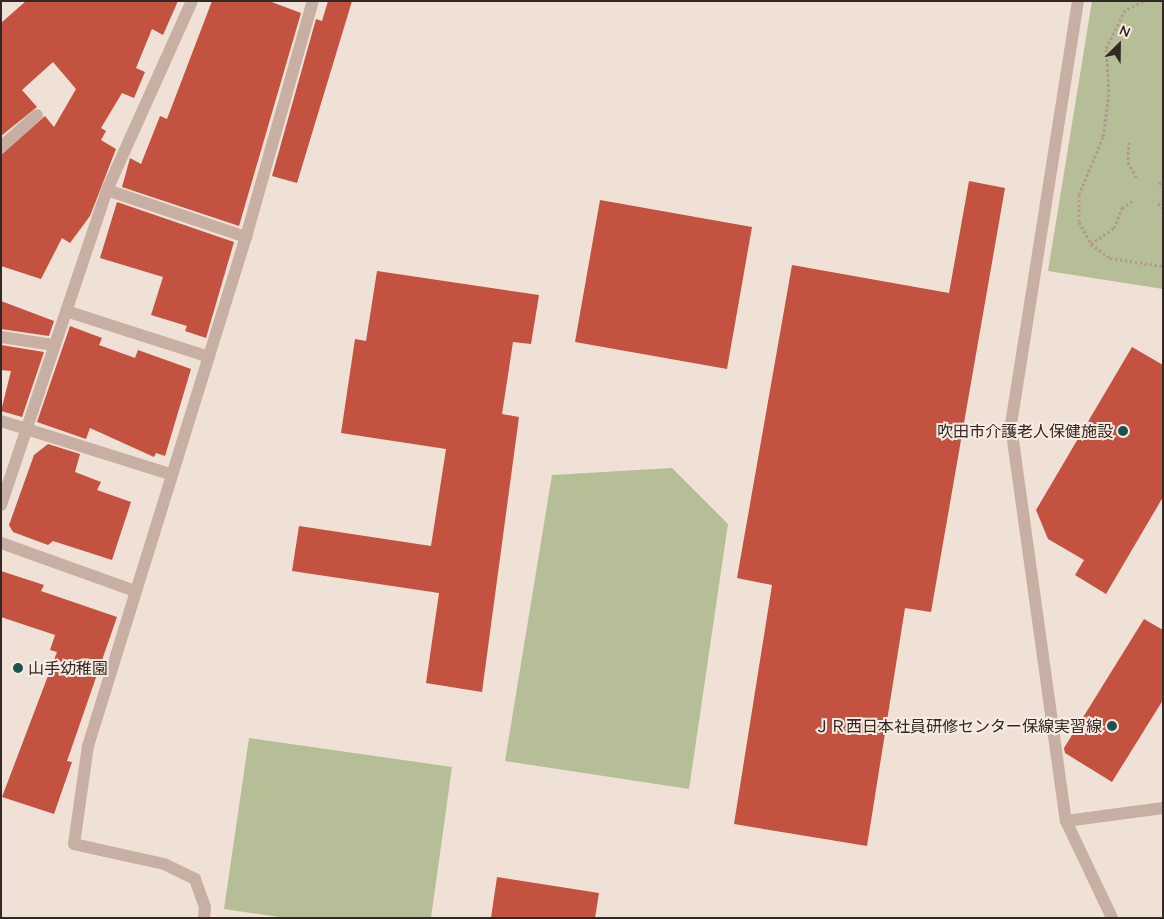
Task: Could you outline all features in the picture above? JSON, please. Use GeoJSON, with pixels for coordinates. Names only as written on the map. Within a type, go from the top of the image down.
{"type":"FeatureCollection","features":[{"type":"Feature","properties":{"kind":"street"},"geometry":{"type":"LineString","coordinates":[[1,505],[107,190],[192,1]]}},
{"type":"Feature","properties":{"kind":"street"},"geometry":{"type":"LineString","coordinates":[[204,918],[205,907],[195,879],[164,864],[74,844],[88,746],[170,474],[246,237],[313,1]]}},
{"type":"Feature","properties":{"kind":"street"},"geometry":{"type":"LineString","coordinates":[[1078,1],[1011,426],[1066,821],[1112,918]]}},
{"type":"Feature","properties":{"kind":"street"},"geometry":{"type":"LineString","coordinates":[[1,147],[38,115]]}},
{"type":"Feature","properties":{"kind":"street"},"geometry":{"type":"LineString","coordinates":[[107,190],[246,237]]}},
{"type":"Feature","properties":{"kind":"street"},"geometry":{"type":"LineString","coordinates":[[66,311],[208,357]]}},
{"type":"Feature","properties":{"kind":"street"},"geometry":{"type":"LineString","coordinates":[[1,337],[54,345]]}},
{"type":"Feature","properties":{"kind":"street"},"geometry":{"type":"LineString","coordinates":[[1,421],[170,474]]}},
{"type":"Feature","properties":{"kind":"street"},"geometry":{"type":"LineString","coordinates":[[1,543],[135,592]]}},
{"type":"Feature","properties":{"kind":"street"},"geometry":{"type":"LineString","coordinates":[[1066,821],[1163,808]]}},
{"type":"Feature","properties":{"kind":"path"},"geometry":{"type":"LineString","coordinates":[[1143,1],[1125,10],[1106,49],[1109,94],[1103,137],[1079,194],[1079,222],[1092,244],[1110,258],[1163,266]]}},
{"type":"Feature","properties":{"kind":"path"},"geometry":{"type":"LineString","coordinates":[[1130,142],[1128,162],[1136,179]]}},
{"type":"Feature","properties":{"kind":"path"},"geometry":{"type":"LineString","coordinates":[[1159,184],[1163,181]]}},
{"type":"Feature","properties":{"kind":"path"},"geometry":{"type":"LineString","coordinates":[[1092,244],[1114,228],[1122,208],[1134,200]]}},
{"type":"Feature","properties":{"kind":"path"},"geometry":{"type":"LineString","coordinates":[[1158,203],[1163,208]]}},
{"type":"Feature","properties":{"kind":"green space"},"geometry":{"type":"Polygon","coordinates":[[[1092,1],[1163,1],[1163,289],[1048,271],[1092,1]]]}},
{"type":"Feature","properties":{"kind":"green space"},"geometry":{"type":"Polygon","coordinates":[[[672,468],[728,524],[689,789],[505,761],[552,475],[672,468]]]}},
{"type":"Feature","properties":{"kind":"green space"},"geometry":{"type":"Polygon","coordinates":[[[249,738],[452,767],[431,918],[286,918],[224,909],[249,738]]]}},
{"type":"Feature","properties":{"kind":"building"},"geometry":{"type":"Polygon","coordinates":[[[26,1],[178,1],[163,35],[152,29],[136,68],[145,72],[134,98],[122,93],[101,128],[106,131],[101,140],[116,149],[90,216],[70,243],[62,238],[41,279],[1,266],[1,155],[45,116],[54,127],[76,89],[53,62],[22,90],[37,107],[1,136],[1,23],[26,1]]]}},
{"type":"Feature","properties":{"kind":"building"},"geometry":{"type":"Polygon","coordinates":[[[212,1],[269,1],[301,13],[239,226],[122,187],[130,158],[141,164],[160,116],[167,119],[212,1]]]}},
{"type":"Feature","properties":{"kind":"building"},"geometry":{"type":"Polygon","coordinates":[[[328,1],[352,1],[297,183],[272,176],[316,19],[322,21],[328,1]]]}},
{"type":"Feature","properties":{"kind":"building"},"geometry":{"type":"Polygon","coordinates":[[[969,181],[1005,188],[931,612],[905,608],[867,846],[734,824],[772,585],[737,578],[792,265],[949,293],[969,181]]]}},
{"type":"Feature","properties":{"kind":"building"},"geometry":{"type":"Polygon","coordinates":[[[600,200],[752,227],[727,369],[575,342],[600,200]]]}},
{"type":"Feature","properties":{"kind":"building"},"geometry":{"type":"Polygon","coordinates":[[[117,202],[234,242],[206,338],[185,331],[187,326],[151,315],[163,277],[100,258],[117,202]]]}},
{"type":"Feature","properties":{"kind":"building"},"geometry":{"type":"Polygon","coordinates":[[[377,271],[539,295],[531,344],[513,342],[502,414],[519,417],[482,692],[426,683],[439,593],[292,571],[299,526],[431,546],[446,449],[341,433],[355,339],[366,341],[377,271]]]}},
{"type":"Feature","properties":{"kind":"building"},"geometry":{"type":"Polygon","coordinates":[[[1,301],[54,321],[49,336],[1,329],[1,301]]]}},
{"type":"Feature","properties":{"kind":"building"},"geometry":{"type":"Polygon","coordinates":[[[70,326],[102,338],[99,345],[135,358],[138,350],[191,369],[165,456],[156,453],[154,457],[90,428],[86,439],[37,422],[70,326]]]}},
{"type":"Feature","properties":{"kind":"building"},"geometry":{"type":"Polygon","coordinates":[[[1,345],[44,352],[22,417],[1,411],[11,371],[1,370],[1,345]]]}},
{"type":"Feature","properties":{"kind":"building","name":"吹田市介護老人保健施設"},"geometry":{"type":"Polygon","coordinates":[[[1132,347],[1163,365],[1163,497],[1106,594],[1075,575],[1084,560],[1048,539],[1036,510],[1132,347]]]}},
{"type":"Feature","properties":{"kind":"building"},"geometry":{"type":"Polygon","coordinates":[[[48,444],[80,454],[75,472],[101,482],[97,490],[131,502],[112,560],[53,541],[48,545],[13,532],[9,525],[34,455],[48,444]]]}},
{"type":"Feature","properties":{"kind":"building"},"geometry":{"type":"Polygon","coordinates":[[[1,571],[44,585],[41,591],[117,617],[67,761],[72,762],[54,814],[2,797],[57,652],[50,650],[55,635],[1,617],[1,571]]]}},
{"type":"Feature","properties":{"kind":"building","name":"ＪＲ西日本社員研修センター保線実習線"},"geometry":{"type":"Polygon","coordinates":[[[1144,619],[1163,630],[1163,700],[1112,782],[1065,753],[1064,748],[1144,619]]]}},
{"type":"Feature","properties":{"kind":"building"},"geometry":{"type":"Polygon","coordinates":[[[497,877],[599,893],[595,918],[491,918],[497,877]]]}},
{"type":"Feature","properties":{"kind":"place","name":"吹田市介護老人保健施設"},"geometry":{"type":"Point","coordinates":[1123,431]}},
{"type":"Feature","properties":{"kind":"place","name":"山手幼稚園"},"geometry":{"type":"Point","coordinates":[18,668]}},
{"type":"Feature","properties":{"kind":"place","name":"ＪＲ西日本社員研修センター保線実習線"},"geometry":{"type":"Point","coordinates":[1112,726]}}]}
